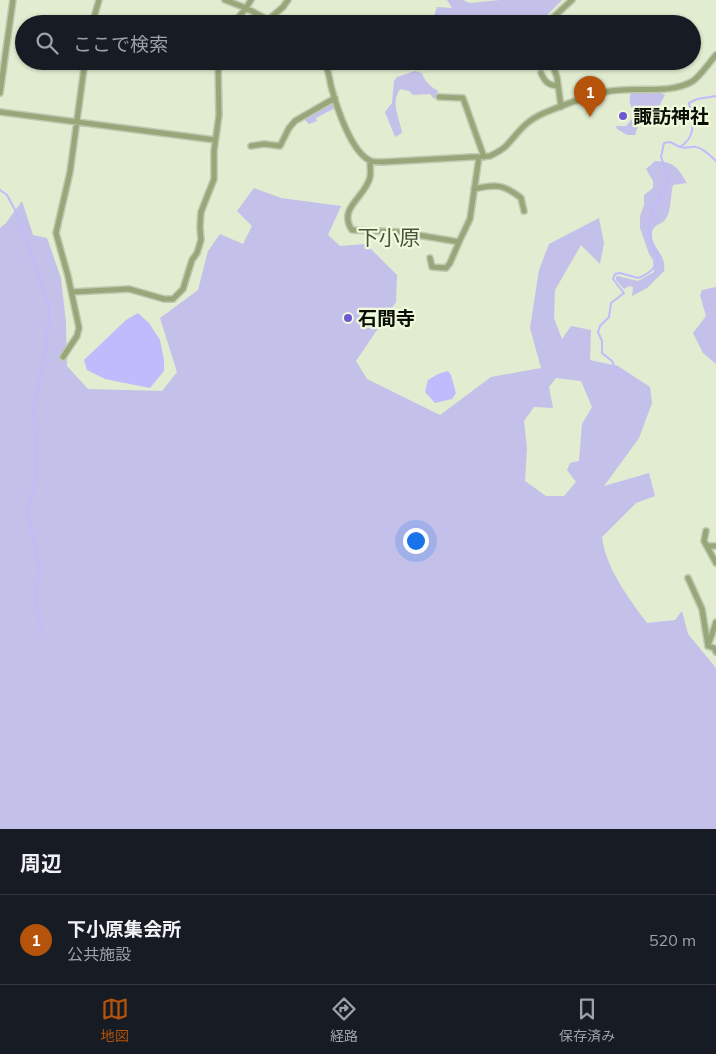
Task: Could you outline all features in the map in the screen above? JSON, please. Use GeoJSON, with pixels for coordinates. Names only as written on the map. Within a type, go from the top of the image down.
{"type":"FeatureCollection","features":[{"type":"Feature","properties":{"kind":"street"},"geometry":{"type":"LineString","coordinates":[[0,93],[13,0]]}},
{"type":"Feature","properties":{"kind":"street"},"geometry":{"type":"LineString","coordinates":[[95,15],[99,0]]}},
{"type":"Feature","properties":{"kind":"street"},"geometry":{"type":"LineString","coordinates":[[226,0],[261,15]]}},
{"type":"Feature","properties":{"kind":"street"},"geometry":{"type":"LineString","coordinates":[[240,15],[251,0]]}},
{"type":"Feature","properties":{"kind":"street"},"geometry":{"type":"LineString","coordinates":[[274,15],[288,0]]}},
{"type":"Feature","properties":{"kind":"street"},"geometry":{"type":"LineString","coordinates":[[556,15],[572,0]]}},
{"type":"Feature","properties":{"kind":"street"},"geometry":{"type":"LineString","coordinates":[[328,70],[335,98],[349,136],[361,154],[370,161],[383,162],[490,156],[505,147],[525,123],[544,113],[606,92],[631,89],[647,90],[691,82],[716,55]]}},
{"type":"Feature","properties":{"kind":"street"},"geometry":{"type":"LineString","coordinates":[[63,357],[77,336],[79,328],[72,292],[56,233],[70,172],[84,70]]}},
{"type":"Feature","properties":{"kind":"street"},"geometry":{"type":"LineString","coordinates":[[72,292],[128,289],[164,299],[173,299],[183,289],[192,260],[197,253],[201,240],[201,212],[214,179],[215,140],[219,115],[218,70]]}},
{"type":"Feature","properties":{"kind":"street"},"geometry":{"type":"LineString","coordinates":[[554,70],[561,107]]}},
{"type":"Feature","properties":{"kind":"street"},"geometry":{"type":"LineString","coordinates":[[541,73],[545,82],[549,85],[558,86]]}},
{"type":"Feature","properties":{"kind":"street"},"geometry":{"type":"LineString","coordinates":[[430,258],[432,267],[446,268],[450,263],[470,219],[474,189],[482,157],[463,98],[439,97]]}},
{"type":"Feature","properties":{"kind":"street"},"geometry":{"type":"LineString","coordinates":[[251,146],[264,144],[280,146],[289,128],[295,121],[335,98]]}},
{"type":"Feature","properties":{"kind":"street"},"geometry":{"type":"LineString","coordinates":[[0,112],[215,140]]}},
{"type":"Feature","properties":{"kind":"street"},"geometry":{"type":"LineString","coordinates":[[370,161],[370,177],[366,187],[348,210],[348,224],[352,230],[400,232],[459,242]]}},
{"type":"Feature","properties":{"kind":"street"},"geometry":{"type":"LineString","coordinates":[[474,189],[491,185],[503,187],[521,198],[524,211]]}},
{"type":"Feature","properties":{"kind":"street"},"geometry":{"type":"LineString","coordinates":[[706,531],[704,541],[716,563]]}},
{"type":"Feature","properties":{"kind":"street"},"geometry":{"type":"LineString","coordinates":[[707,546],[716,546]]}},
{"type":"Feature","properties":{"kind":"street"},"geometry":{"type":"LineString","coordinates":[[688,578],[702,610],[714,648]]}},
{"type":"Feature","properties":{"kind":"street"},"geometry":{"type":"LineString","coordinates":[[714,648],[716,622]]}},
{"type":"Feature","properties":{"kind":"shaded area"},"geometry":{"type":"Polygon","coordinates":[[[447,0],[463,0],[470,3],[500,0],[562,0],[547,15],[434,15],[437,7],[452,8],[447,0]]]}},
{"type":"Feature","properties":{"kind":"shaded area"},"geometry":{"type":"Polygon","coordinates":[[[415,71],[422,73],[428,83],[438,92],[434,99],[430,94],[413,95],[409,91],[400,89],[396,100],[396,111],[402,133],[395,137],[385,112],[392,103],[394,81],[397,77],[415,71]]]}},
{"type":"Feature","properties":{"kind":"shaded area"},"geometry":{"type":"Polygon","coordinates":[[[632,91],[661,93],[665,95],[654,116],[639,124],[635,135],[627,135],[617,129],[616,126],[626,126],[632,119],[634,113],[630,100],[632,91]]]}},
{"type":"Feature","properties":{"kind":"shaded area"},"geometry":{"type":"Polygon","coordinates":[[[332,101],[335,108],[316,118],[317,121],[309,124],[304,119],[332,101]]]}},
{"type":"Feature","properties":{"kind":"shaded area"},"geometry":{"type":"Polygon","coordinates":[[[655,161],[675,166],[687,183],[673,185],[667,216],[652,231],[652,239],[663,260],[664,271],[647,288],[632,296],[633,287],[629,286],[624,289],[616,280],[616,277],[638,281],[654,272],[653,260],[640,228],[640,216],[644,205],[644,195],[653,188],[653,181],[646,169],[655,161]]]}},
{"type":"Feature","properties":{"kind":"shaded area"},"geometry":{"type":"Polygon","coordinates":[[[254,188],[281,198],[341,206],[328,235],[340,246],[366,244],[397,275],[396,302],[356,361],[367,379],[440,415],[491,377],[541,368],[530,328],[539,270],[549,244],[599,218],[604,243],[600,264],[581,245],[555,290],[554,318],[562,339],[571,326],[591,330],[590,360],[618,366],[650,387],[652,403],[639,438],[604,486],[649,473],[655,496],[636,503],[602,537],[604,549],[613,571],[625,593],[647,623],[675,620],[682,611],[688,634],[716,668],[716,829],[0,829],[0,228],[22,201],[33,235],[47,238],[61,278],[66,323],[67,366],[88,389],[162,391],[177,372],[160,318],[198,290],[208,251],[220,234],[243,244],[252,226],[237,211],[254,188]],[[556,378],[549,387],[553,408],[534,407],[524,421],[527,448],[525,481],[546,496],[564,496],[576,482],[567,470],[570,463],[579,461],[582,424],[592,407],[581,381],[556,378]]]}},
{"type":"Feature","properties":{"kind":"shaded area"},"geometry":{"type":"Polygon","coordinates":[[[716,287],[716,364],[703,353],[693,333],[706,316],[700,295],[702,290],[716,287]]]}},
{"type":"Feature","properties":{"kind":"shaded area"},"geometry":{"type":"Polygon","coordinates":[[[138,313],[149,323],[160,340],[164,360],[164,371],[150,388],[105,379],[87,370],[84,360],[126,320],[138,313]]]}},
{"type":"Feature","properties":{"kind":"shaded area"},"geometry":{"type":"Polygon","coordinates":[[[448,371],[456,393],[452,399],[435,403],[425,392],[428,380],[448,371]]]}},
{"type":"Feature","properties":{"kind":"waterway"},"geometry":{"type":"LineString","coordinates":[[618,375],[612,361],[602,353],[602,341],[598,332],[600,326],[609,317],[611,303],[624,293],[613,279],[615,274],[620,273],[638,278],[648,273],[656,265],[659,257],[653,248],[648,229],[653,210],[667,182],[668,176],[661,157],[664,143],[670,142],[680,147],[686,143],[692,133],[689,103],[697,99],[716,96]]}},
{"type":"Feature","properties":{"kind":"waterway"},"geometry":{"type":"LineString","coordinates":[[680,147],[699,148],[716,161]]}},
{"type":"Feature","properties":{"kind":"waterway"},"geometry":{"type":"LineString","coordinates":[[0,190],[7,195],[15,210],[49,305],[46,348],[34,406],[36,465],[34,487],[27,509],[38,561],[35,600],[42,634]]}},
{"type":"Feature","properties":{"kind":"place","name":"諏訪神社"},"geometry":{"type":"Point","coordinates":[623,116]}},
{"type":"Feature","properties":{"kind":"place","name":"下小原集会所"},"geometry":{"type":"Point","coordinates":[590,117]}},
{"type":"Feature","properties":{"kind":"place","name":"石間寺"},"geometry":{"type":"Point","coordinates":[348,318]}},
{"type":"Feature","properties":{"kind":"district","name":"下小原"},"geometry":{"type":"Point","coordinates":[389,238]}}]}
